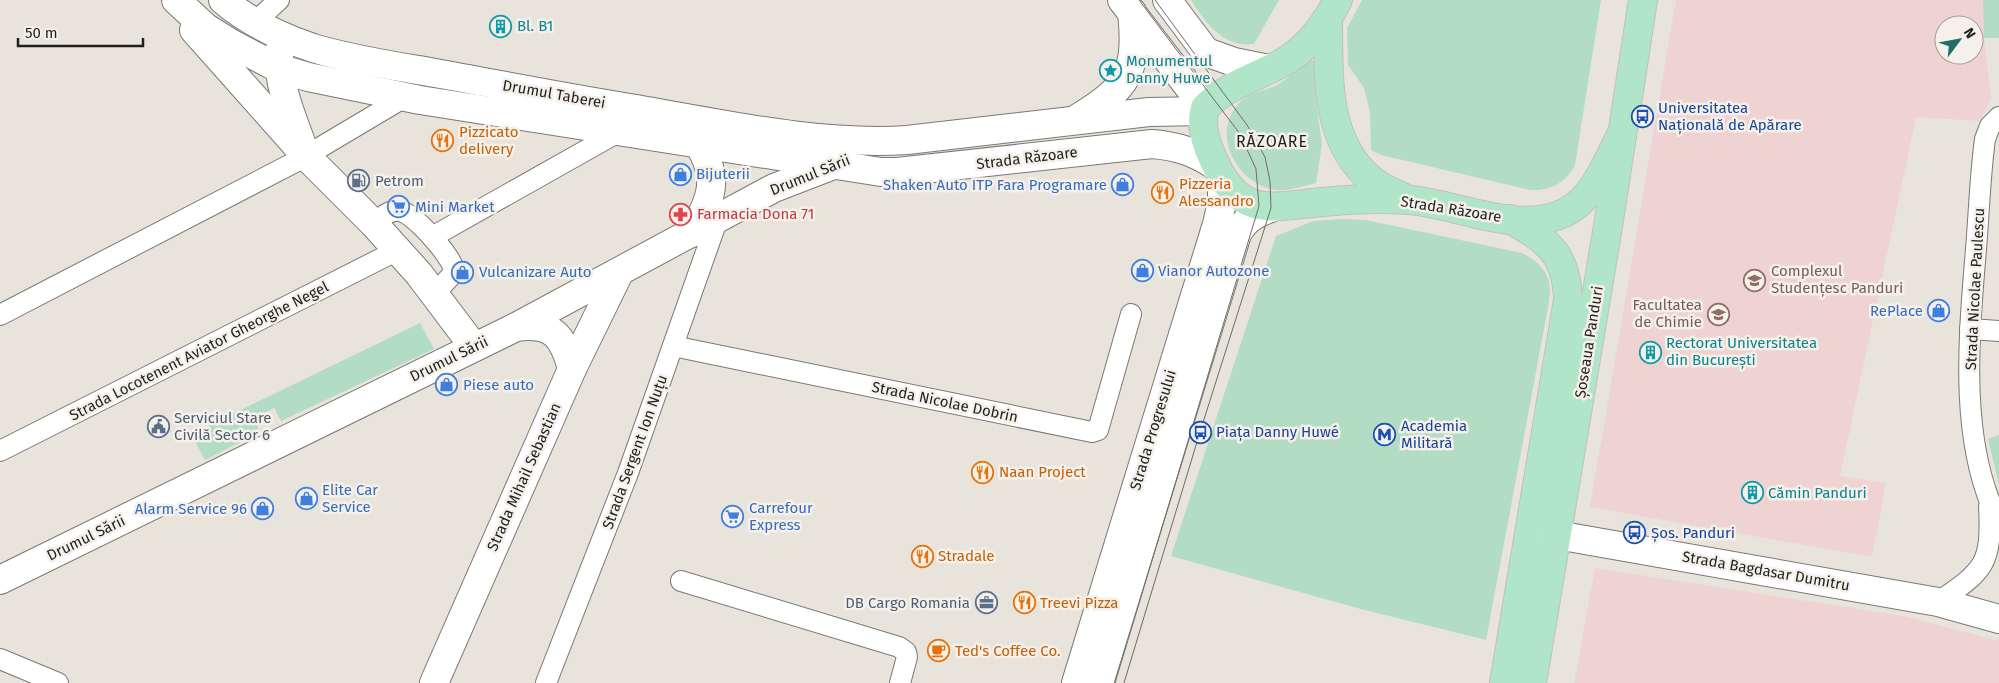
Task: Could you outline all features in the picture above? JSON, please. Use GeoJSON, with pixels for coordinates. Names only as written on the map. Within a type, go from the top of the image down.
{"type":"FeatureCollection","features":[{"type":"Feature","properties":{"kind":"main road"},"geometry":{"type":"LineString","coordinates":[[168,0],[314,151],[374,224],[435,293],[474,347]]}},
{"type":"Feature","properties":{"kind":"main road","name":"Drumul Taberei"},"geometry":{"type":"LineString","coordinates":[[176,0],[205,27],[232,44],[278,68],[308,77],[404,98],[622,130],[833,165]]}},
{"type":"Feature","properties":{"kind":"main road","name":"Drumul Taberei"},"geometry":{"type":"LineString","coordinates":[[224,0],[254,23],[279,35],[314,48],[360,60],[776,132],[844,140],[898,140]]}},
{"type":"Feature","properties":{"kind":"main road"},"geometry":{"type":"LineString","coordinates":[[1167,0],[1206,52],[1234,62],[1269,68]]}},
{"type":"Feature","properties":{"kind":"main road","name":"Șoseaua Panduri"},"geometry":{"type":"LineString","coordinates":[[1504,683],[1544,532],[1622,133],[1643,0]]}},
{"type":"Feature","properties":{"kind":"main road"},"geometry":{"type":"LineString","coordinates":[[1127,6],[1204,109],[1205,135],[1219,171],[1234,191],[1247,201],[1271,208]]}},
{"type":"Feature","properties":{"kind":"main road"},"geometry":{"type":"LineString","coordinates":[[1074,120],[1113,93],[1129,74],[1134,62],[1135,48],[1127,6]]}},
{"type":"Feature","properties":{"kind":"main road"},"geometry":{"type":"LineString","coordinates":[[898,140],[1149,112],[1204,109],[1230,88],[1294,55],[1333,10]]}},
{"type":"Feature","properties":{"kind":"main road"},"geometry":{"type":"LineString","coordinates":[[1333,10],[1329,89],[1331,106],[1340,134],[1355,164],[1366,176],[1377,184],[1411,200]]}},
{"type":"Feature","properties":{"kind":"main road"},"geometry":{"type":"LineString","coordinates":[[279,35],[278,68],[284,92],[314,151]]}},
{"type":"Feature","properties":{"kind":"main road"},"geometry":{"type":"LineString","coordinates":[[1510,219],[1549,218],[1579,204],[1598,179],[1622,133]]}},
{"type":"Feature","properties":{"kind":"main road","name":"Drumul Sării"},"geometry":{"type":"LineString","coordinates":[[0,580],[516,327],[796,178],[898,140]]}},
{"type":"Feature","properties":{"kind":"main road"},"geometry":{"type":"LineString","coordinates":[[692,233],[707,206],[711,185],[711,170],[698,143]]}},
{"type":"Feature","properties":{"kind":"main road","name":"Strada Răzoare"},"geometry":{"type":"LineString","coordinates":[[833,165],[896,172],[1152,144],[1190,150],[1219,171]]}},
{"type":"Feature","properties":{"kind":"main road","name":"Strada Progresului"},"geometry":{"type":"LineString","coordinates":[[1076,683],[1216,224],[1222,202],[1219,171]]}},
{"type":"Feature","properties":{"kind":"main road","name":"Strada Răzoare"},"geometry":{"type":"LineString","coordinates":[[1271,208],[1324,202],[1411,200],[1510,219]]}},
{"type":"Feature","properties":{"kind":"main road","name":"Strada Progresului"},"geometry":{"type":"LineString","coordinates":[[1099,683],[1237,234],[1242,225],[1250,218],[1271,208]]}},
{"type":"Feature","properties":{"kind":"main road","name":"Șoseaua Panduri"},"geometry":{"type":"LineString","coordinates":[[1510,219],[1545,242],[1564,265],[1568,280],[1566,320],[1544,532],[1532,683]]}},
{"type":"Feature","properties":{"kind":"main road","name":"Strada Mihail Sebastian"},"geometry":{"type":"LineString","coordinates":[[434,683],[572,369],[619,273]]}},
{"type":"Feature","properties":{"kind":"main road"},"geometry":{"type":"LineString","coordinates":[[516,327],[539,326],[554,333],[566,346],[572,369]]}},
{"type":"Feature","properties":{"kind":"main road","name":"Strada Bagdasar Dumitru"},"geometry":{"type":"LineString","coordinates":[[1544,532],[1938,602],[1999,619]]}},
{"type":"Feature","properties":{"kind":"street"},"geometry":{"type":"LineString","coordinates":[[254,23],[279,0]]}},
{"type":"Feature","properties":{"kind":"street"},"geometry":{"type":"LineString","coordinates":[[0,315],[314,151],[404,98]]}},
{"type":"Feature","properties":{"kind":"street","name":"Strada Nicolae Paulescu"},"geometry":{"type":"LineString","coordinates":[[1999,117],[1990,126],[1985,139],[1970,329],[1970,389],[1975,443],[1988,502],[1999,522]]}},
{"type":"Feature","properties":{"kind":"street"},"geometry":{"type":"LineString","coordinates":[[432,237],[622,130]]}},
{"type":"Feature","properties":{"kind":"street"},"geometry":{"type":"LineString","coordinates":[[374,224],[386,214],[401,211],[406,213],[432,237],[449,258],[454,270],[451,276],[435,293]]}},
{"type":"Feature","properties":{"kind":"street","name":"Strada Sergent Ion Nuțu"},"geometry":{"type":"LineString","coordinates":[[546,683],[628,473],[718,218]]}},
{"type":"Feature","properties":{"kind":"street","name":"Strada Locotenent Aviator Gheorghe Negel"},"geometry":{"type":"LineString","coordinates":[[0,451],[398,250]]}},
{"type":"Feature","properties":{"kind":"street","name":"Strada Nicolae Dobrin"},"geometry":{"type":"LineString","coordinates":[[673,346],[1092,432],[1098,430],[1131,314]]}},
{"type":"Feature","properties":{"kind":"street"},"geometry":{"type":"LineString","coordinates":[[1970,329],[1999,332]]}},
{"type":"Feature","properties":{"kind":"street"},"geometry":{"type":"LineString","coordinates":[[1938,602],[1977,573],[1985,562],[1991,537],[1988,502]]}},
{"type":"Feature","properties":{"kind":"street"},"geometry":{"type":"LineString","coordinates":[[681,581],[899,647],[906,652],[907,657],[900,683]]}},
{"type":"Feature","properties":{"kind":"street"},"geometry":{"type":"LineString","coordinates":[[0,659],[58,683]]}},
{"type":"Feature","properties":{"kind":"shaded area","name":"Complexul Studențesc Panduri"},"geometry":{"type":"Polygon","coordinates":[[[1676,0],[1983,0],[1983,15],[1934,15],[1934,65],[1984,65],[1984,38],[1991,98],[1980,121],[1916,117],[1840,476],[1886,483],[1872,557],[1590,507],[1676,0]]]}},
{"type":"Feature","properties":{"kind":"shaded area"},"geometry":{"type":"Polygon","coordinates":[[[1595,568],[1904,616],[1999,641],[1999,683],[1574,683],[1595,568]]]}},
{"type":"Feature","properties":{"kind":"green space"},"geometry":{"type":"Polygon","coordinates":[[[1191,0],[1279,0],[1254,44],[1243,44],[1233,42],[1216,32],[1191,0]]]}},
{"type":"Feature","properties":{"kind":"green space"},"geometry":{"type":"Polygon","coordinates":[[[1362,0],[1601,0],[1575,165],[1567,177],[1550,188],[1530,190],[1381,155],[1371,150],[1370,112],[1364,88],[1348,65],[1347,28],[1362,0]]]}},
{"type":"Feature","properties":{"kind":"green space"},"geometry":{"type":"Polygon","coordinates":[[[1983,0],[1999,0],[1999,38],[1984,38],[1983,0]]]}},
{"type":"Feature","properties":{"kind":"green space"},"geometry":{"type":"Polygon","coordinates":[[[1310,59],[1315,62],[1316,100],[1322,144],[1316,183],[1288,190],[1271,189],[1258,184],[1238,166],[1231,154],[1227,141],[1227,128],[1231,115],[1243,99],[1277,85],[1310,59]]]}},
{"type":"Feature","properties":{"kind":"green space"},"geometry":{"type":"Polygon","coordinates":[[[1366,220],[1522,253],[1542,268],[1547,276],[1550,294],[1486,640],[1357,608],[1171,556],[1276,236],[1313,221],[1366,220]]]}},
{"type":"Feature","properties":{"kind":"green space"},"geometry":{"type":"Polygon","coordinates":[[[420,323],[434,349],[281,421],[274,408],[254,418],[260,432],[205,460],[191,434],[420,323]]]}},
{"type":"Feature","properties":{"kind":"green space"},"geometry":{"type":"Polygon","coordinates":[[[1999,435],[1999,485],[1988,439],[1999,435]]]}},
{"type":"Feature","properties":{"kind":"tram line"},"geometry":{"type":"LineString","coordinates":[[1115,683],[1259,206],[1256,169],[1240,134],[1139,0]]}},
{"type":"Feature","properties":{"kind":"tram line"},"geometry":{"type":"LineString","coordinates":[[1124,683],[1200,432],[1271,208],[1270,181],[1265,157],[1247,125],[1155,0]]}},
{"type":"Feature","properties":{"kind":"place","name":"Bl. B1"},"geometry":{"type":"Point","coordinates":[501,26]}},
{"type":"Feature","properties":{"kind":"place","name":"Monumentul Danny Huwe"},"geometry":{"type":"Point","coordinates":[1110,70]}},
{"type":"Feature","properties":{"kind":"place","name":"Universitatea Națională de Apărare"},"geometry":{"type":"Point","coordinates":[1642,117]}},
{"type":"Feature","properties":{"kind":"place","name":"Pizzicato delivery"},"geometry":{"type":"Point","coordinates":[443,141]}},
{"type":"Feature","properties":{"kind":"place","name":"Bijuterii"},"geometry":{"type":"Point","coordinates":[680,174]}},
{"type":"Feature","properties":{"kind":"place","name":"Petrom"},"geometry":{"type":"Point","coordinates":[359,181]}},
{"type":"Feature","properties":{"kind":"place","name":"Shaken Auto ITP Fara Programare"},"geometry":{"type":"Point","coordinates":[1123,185]}},
{"type":"Feature","properties":{"kind":"place","name":"Pizzeria Alessandro"},"geometry":{"type":"Point","coordinates":[1163,193]}},
{"type":"Feature","properties":{"kind":"place","name":"Mini Market"},"geometry":{"type":"Point","coordinates":[399,207]}},
{"type":"Feature","properties":{"kind":"place","name":"Farmacia Dona 71"},"geometry":{"type":"Point","coordinates":[681,214]}},
{"type":"Feature","properties":{"kind":"place","name":"Vianor Autozone"},"geometry":{"type":"Point","coordinates":[1142,271]}},
{"type":"Feature","properties":{"kind":"place","name":"Vulcanizare Auto"},"geometry":{"type":"Point","coordinates":[463,272]}},
{"type":"Feature","properties":{"kind":"place","name":"Complexul Studențesc Panduri"},"geometry":{"type":"Point","coordinates":[1755,280]}},
{"type":"Feature","properties":{"kind":"place","name":"RePlace"},"geometry":{"type":"Point","coordinates":[1939,311]}},
{"type":"Feature","properties":{"kind":"place","name":"Facultatea de Chimie"},"geometry":{"type":"Point","coordinates":[1718,314]}},
{"type":"Feature","properties":{"kind":"place","name":"Rectorat Universitatea din București"},"geometry":{"type":"Point","coordinates":[1650,352]}},
{"type":"Feature","properties":{"kind":"place","name":"Piese auto"},"geometry":{"type":"Point","coordinates":[447,385]}},
{"type":"Feature","properties":{"kind":"place","name":"Serviciul Stare Civilă Sector 6"},"geometry":{"type":"Point","coordinates":[158,427]}},
{"type":"Feature","properties":{"kind":"place","name":"Piața Danny Huwé"},"geometry":{"type":"Point","coordinates":[1200,432]}},
{"type":"Feature","properties":{"kind":"place","name":"Academia Militară"},"geometry":{"type":"Point","coordinates":[1385,435]}},
{"type":"Feature","properties":{"kind":"place","name":"Naan Project"},"geometry":{"type":"Point","coordinates":[983,472]}},
{"type":"Feature","properties":{"kind":"place","name":"Cămin Panduri"},"geometry":{"type":"Point","coordinates":[1752,493]}},
{"type":"Feature","properties":{"kind":"place","name":"Elite Car Service"},"geometry":{"type":"Point","coordinates":[306,499]}},
{"type":"Feature","properties":{"kind":"place","name":"Alarm Service 96"},"geometry":{"type":"Point","coordinates":[263,509]}},
{"type":"Feature","properties":{"kind":"place","name":"Carrefour Express"},"geometry":{"type":"Point","coordinates":[733,517]}},
{"type":"Feature","properties":{"kind":"place","name":"Șos. Panduri"},"geometry":{"type":"Point","coordinates":[1635,533]}},
{"type":"Feature","properties":{"kind":"place","name":"Stradale"},"geometry":{"type":"Point","coordinates":[922,556]}},
{"type":"Feature","properties":{"kind":"place","name":"DB Cargo Romania"},"geometry":{"type":"Point","coordinates":[986,603]}},
{"type":"Feature","properties":{"kind":"place","name":"Treevi Pizza"},"geometry":{"type":"Point","coordinates":[1024,603]}},
{"type":"Feature","properties":{"kind":"place","name":"Ted's Coffee Co."},"geometry":{"type":"Point","coordinates":[939,651]}},
{"type":"Feature","properties":{"kind":"district","name":"RĂZOARE"},"geometry":{"type":"Point","coordinates":[1272,141]}}]}
